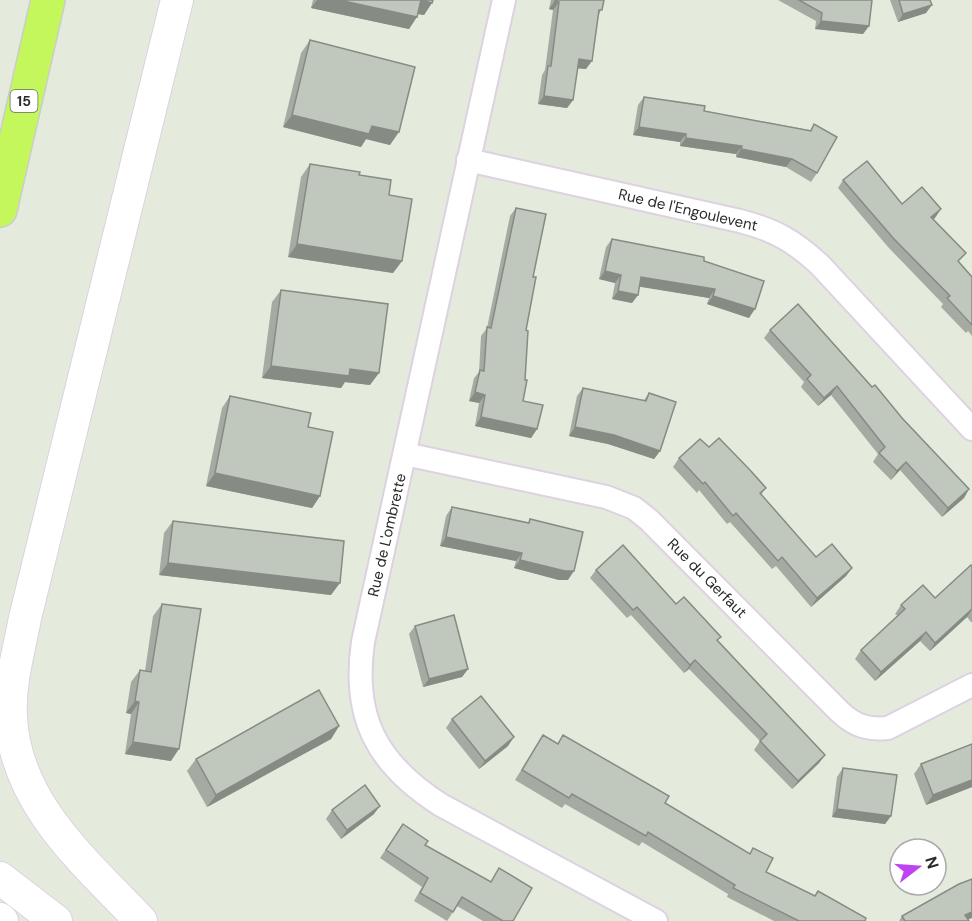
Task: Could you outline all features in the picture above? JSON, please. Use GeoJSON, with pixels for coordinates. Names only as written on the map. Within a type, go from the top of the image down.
{"type":"FeatureCollection","features":[{"type":"Feature","properties":{"kind":"highway","name":"15"},"geometry":{"type":"LineString","coordinates":[[1,206],[48,0]]}},
{"type":"Feature","properties":{"kind":"highway"},"geometry":{"type":"LineString","coordinates":[[1,206],[70,0]]}},
{"type":"Feature","properties":{"kind":"main road"},"geometry":{"type":"LineString","coordinates":[[141,921],[68,844],[34,796],[14,738],[11,717],[12,693],[26,618],[177,0]]}},
{"type":"Feature","properties":{"kind":"main road"},"geometry":{"type":"LineString","coordinates":[[0,878],[56,921]]}},
{"type":"Feature","properties":{"kind":"street","name":"Rue de L'ombrette"},"geometry":{"type":"LineString","coordinates":[[504,0],[360,660],[360,690],[366,716],[377,744],[401,775],[432,799],[656,921]]}},
{"type":"Feature","properties":{"kind":"street","name":"Rue de l'Engoulevent"},"geometry":{"type":"LineString","coordinates":[[468,160],[740,221],[778,233],[801,247],[820,265],[972,429]]}},
{"type":"Feature","properties":{"kind":"street","name":"Rue du Gerfaut"},"geometry":{"type":"LineString","coordinates":[[405,454],[606,497],[634,508],[649,520],[835,706],[856,724],[875,729],[888,728],[972,685]]}},
{"type":"Feature","properties":{"kind":"building"},"geometry":{"type":"Polygon","coordinates":[[[339,0],[421,0],[417,17],[339,0]]]}},
{"type":"Feature","properties":{"kind":"building"},"geometry":{"type":"Polygon","coordinates":[[[556,0],[604,0],[602,10],[599,10],[592,61],[579,59],[573,100],[544,96],[548,66],[551,66],[559,2],[556,0]]]}},
{"type":"Feature","properties":{"kind":"building"},"geometry":{"type":"Polygon","coordinates":[[[799,0],[872,0],[869,26],[821,21],[822,13],[799,0]]]}},
{"type":"Feature","properties":{"kind":"building"},"geometry":{"type":"Polygon","coordinates":[[[899,0],[930,0],[932,5],[903,14],[899,0]]]}},
{"type":"Feature","properties":{"kind":"building"},"geometry":{"type":"Polygon","coordinates":[[[310,40],[415,67],[399,132],[372,126],[369,134],[292,115],[310,40]]]}},
{"type":"Feature","properties":{"kind":"building"},"geometry":{"type":"Polygon","coordinates":[[[644,97],[705,106],[704,111],[811,131],[814,124],[837,137],[817,173],[792,159],[741,149],[742,146],[686,138],[686,134],[639,127],[644,97]]]}},
{"type":"Feature","properties":{"kind":"building"},"geometry":{"type":"Polygon","coordinates":[[[867,161],[902,204],[922,187],[941,209],[931,217],[966,253],[958,261],[972,277],[972,325],[947,298],[950,296],[894,239],[843,180],[867,161]]]}},
{"type":"Feature","properties":{"kind":"building"},"geometry":{"type":"Polygon","coordinates":[[[310,164],[360,172],[359,175],[391,180],[389,195],[412,199],[402,261],[297,244],[310,164]]]}},
{"type":"Feature","properties":{"kind":"building"},"geometry":{"type":"Polygon","coordinates":[[[516,208],[546,214],[533,277],[536,277],[526,330],[528,331],[525,380],[527,380],[523,401],[543,405],[537,429],[481,417],[485,395],[475,392],[480,370],[484,371],[487,327],[491,328],[516,208]]]}},
{"type":"Feature","properties":{"kind":"building"},"geometry":{"type":"Polygon","coordinates":[[[612,239],[704,257],[704,261],[764,281],[755,309],[713,296],[715,289],[641,277],[638,295],[618,291],[621,275],[605,271],[612,239]]]}},
{"type":"Feature","properties":{"kind":"building"},"geometry":{"type":"Polygon","coordinates":[[[281,290],[388,304],[379,373],[350,369],[349,376],[271,366],[281,290]]]}},
{"type":"Feature","properties":{"kind":"building"},"geometry":{"type":"Polygon","coordinates":[[[798,304],[872,387],[875,385],[902,418],[969,489],[948,508],[906,462],[897,471],[879,453],[885,447],[837,386],[824,398],[807,379],[811,375],[770,330],[798,304]]]}},
{"type":"Feature","properties":{"kind":"building"},"geometry":{"type":"Polygon","coordinates":[[[583,388],[646,401],[649,393],[676,402],[660,451],[614,435],[575,427],[583,388]]]}},
{"type":"Feature","properties":{"kind":"building"},"geometry":{"type":"Polygon","coordinates":[[[230,396],[311,413],[308,427],[333,432],[320,496],[215,473],[230,396]]]}},
{"type":"Feature","properties":{"kind":"building"},"geometry":{"type":"Polygon","coordinates":[[[719,438],[766,488],[760,493],[816,557],[832,544],[852,568],[817,598],[782,557],[778,561],[736,513],[733,516],[705,482],[703,484],[679,458],[700,439],[709,447],[719,438]]]}},
{"type":"Feature","properties":{"kind":"building"},"geometry":{"type":"Polygon","coordinates":[[[452,507],[529,523],[530,519],[583,532],[574,571],[520,560],[522,553],[446,537],[452,507]]]}},
{"type":"Feature","properties":{"kind":"building"},"geometry":{"type":"Polygon","coordinates":[[[173,521],[344,541],[340,583],[168,563],[173,521]]]}},
{"type":"Feature","properties":{"kind":"building"},"geometry":{"type":"Polygon","coordinates":[[[623,545],[676,604],[684,597],[721,637],[717,640],[825,755],[798,781],[760,741],[767,734],[695,660],[690,665],[637,607],[633,610],[596,570],[623,545]]]}},
{"type":"Feature","properties":{"kind":"building"},"geometry":{"type":"Polygon","coordinates":[[[971,565],[972,609],[935,643],[926,632],[881,672],[861,650],[905,609],[901,605],[923,585],[935,598],[971,565]]]}},
{"type":"Feature","properties":{"kind":"building"},"geometry":{"type":"Polygon","coordinates":[[[162,604],[201,609],[179,749],[133,742],[139,702],[135,701],[140,670],[151,672],[162,604]]]}},
{"type":"Feature","properties":{"kind":"building"},"geometry":{"type":"Polygon","coordinates":[[[454,615],[468,669],[429,679],[415,626],[454,615]]]}},
{"type":"Feature","properties":{"kind":"building"},"geometry":{"type":"Polygon","coordinates":[[[319,690],[339,726],[216,795],[196,759],[319,690]]]}},
{"type":"Feature","properties":{"kind":"building"},"geometry":{"type":"Polygon","coordinates":[[[481,696],[514,737],[485,761],[452,719],[481,696]]]}},
{"type":"Feature","properties":{"kind":"building"},"geometry":{"type":"Polygon","coordinates":[[[543,735],[558,744],[563,735],[669,796],[665,803],[750,854],[753,848],[773,858],[766,872],[815,896],[818,891],[866,918],[865,921],[799,921],[733,888],[735,885],[648,832],[646,836],[572,794],[569,798],[522,770],[543,735]]]}},
{"type":"Feature","properties":{"kind":"building"},"geometry":{"type":"Polygon","coordinates":[[[972,744],[972,780],[933,795],[921,764],[972,744]]]}},
{"type":"Feature","properties":{"kind":"building"},"geometry":{"type":"Polygon","coordinates":[[[843,768],[897,775],[891,816],[837,809],[843,768]]]}},
{"type":"Feature","properties":{"kind":"building"},"geometry":{"type":"Polygon","coordinates":[[[365,785],[380,806],[347,830],[332,810],[365,785]]]}},
{"type":"Feature","properties":{"kind":"building"},"geometry":{"type":"Polygon","coordinates":[[[403,824],[428,841],[425,845],[491,882],[499,868],[532,888],[513,921],[503,921],[462,897],[453,912],[420,893],[428,878],[386,850],[403,824]]]}},
{"type":"Feature","properties":{"kind":"building"},"geometry":{"type":"Polygon","coordinates":[[[972,879],[972,912],[965,915],[969,921],[905,921],[902,916],[936,897],[948,897],[948,890],[972,879]]]}}]}
